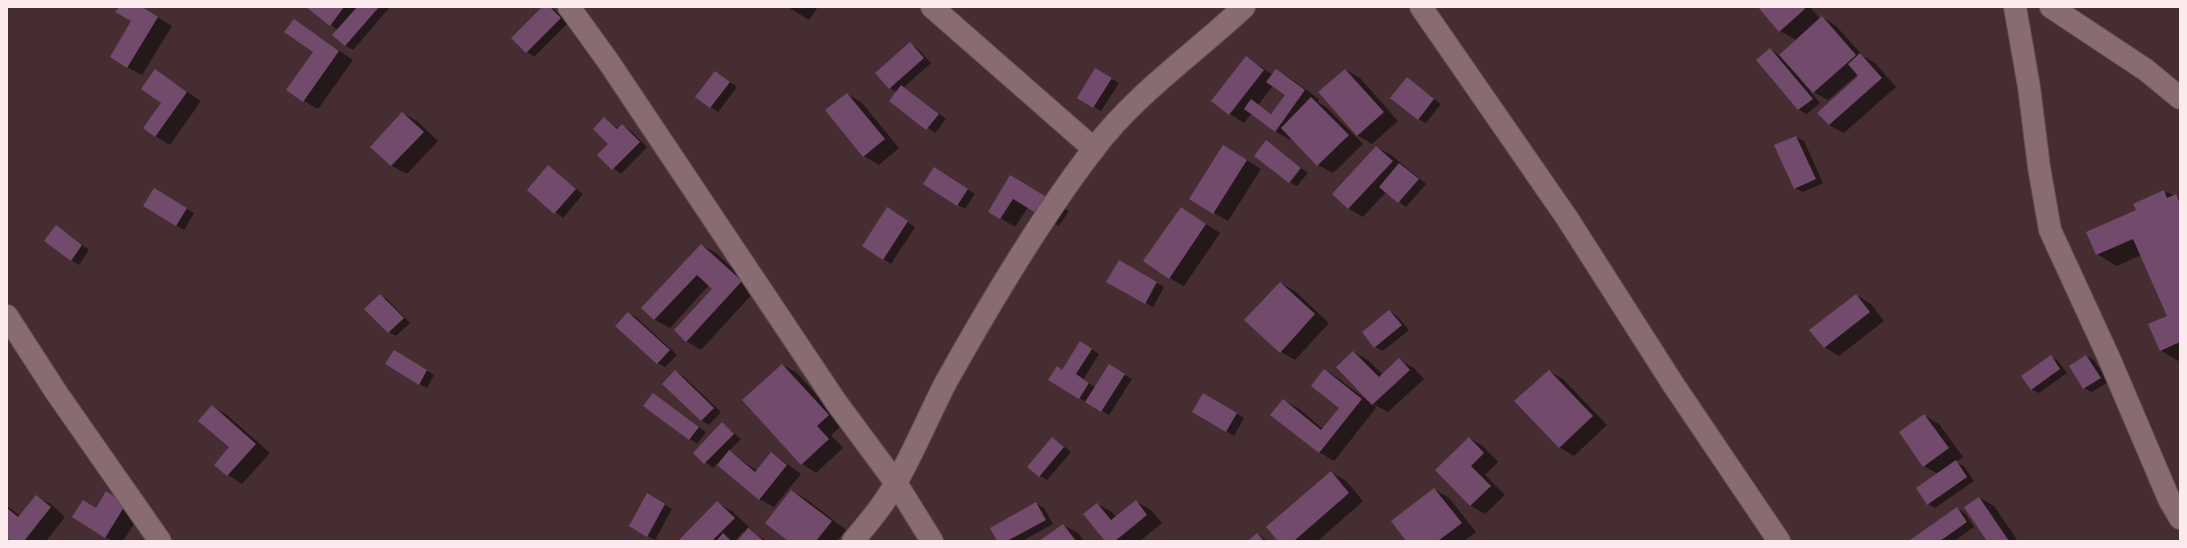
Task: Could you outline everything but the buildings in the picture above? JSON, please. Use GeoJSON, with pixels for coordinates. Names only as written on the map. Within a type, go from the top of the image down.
{"type":"FeatureCollection","features":[{"type":"Feature","properties":{"kind":"street"},"geometry":{"type":"LineString","coordinates":[[568,7],[608,61],[836,402],[896,482],[932,541]]}},
{"type":"Feature","properties":{"kind":"street"},"geometry":{"type":"LineString","coordinates":[[932,7],[1094,149]]}},
{"type":"Feature","properties":{"kind":"street"},"geometry":{"type":"LineString","coordinates":[[854,541],[875,514],[896,482],[946,382],[1005,282],[1051,210],[1094,149],[1129,109],[1244,7]]}},
{"type":"Feature","properties":{"kind":"street"},"geometry":{"type":"LineString","coordinates":[[1421,7],[1567,218],[1673,384],[1757,506],[1779,541]]}},
{"type":"Feature","properties":{"kind":"street"},"geometry":{"type":"LineString","coordinates":[[2015,7],[2029,87],[2039,167],[2050,230],[2109,358],[2170,499],[2180,518]]}},
{"type":"Feature","properties":{"kind":"street"},"geometry":{"type":"LineString","coordinates":[[2051,7],[2146,70],[2180,98]]}},
{"type":"Feature","properties":{"kind":"street"},"geometry":{"type":"LineString","coordinates":[[7,316],[56,392],[160,541]]}}]}
